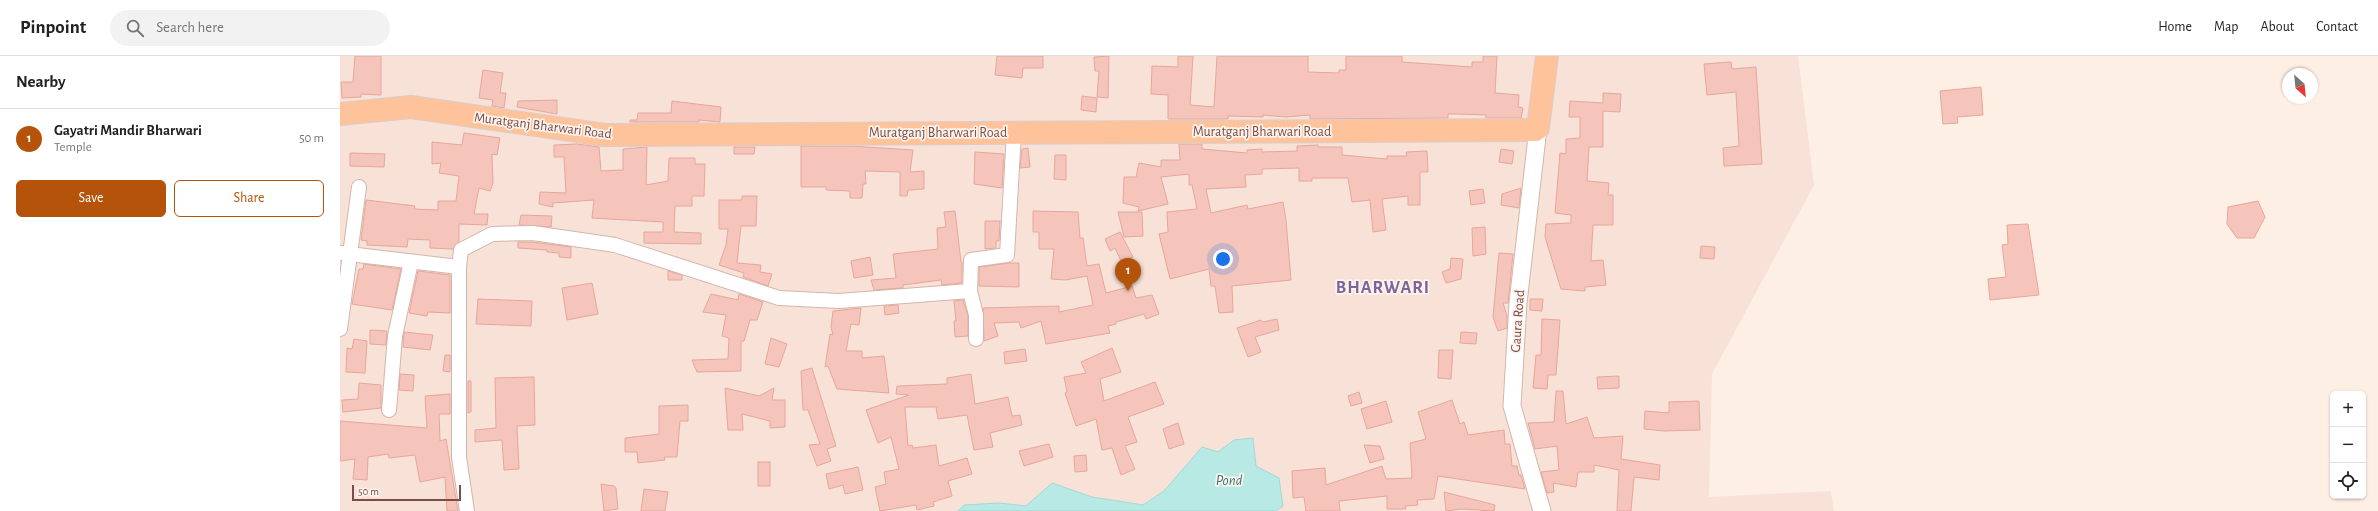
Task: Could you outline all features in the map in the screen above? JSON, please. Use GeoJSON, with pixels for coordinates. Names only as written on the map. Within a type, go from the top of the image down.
{"type":"FeatureCollection","features":[{"type":"Feature","properties":{"kind":"main road"},"geometry":{"type":"LineString","coordinates":[[1538,128],[1547,56]]}},
{"type":"Feature","properties":{"kind":"main road","name":"Muratganj Bharwari Road"},"geometry":{"type":"LineString","coordinates":[[340,114],[411,107],[605,134],[1538,128]]}},
{"type":"Feature","properties":{"kind":"street","name":"Gaura Road"},"geometry":{"type":"LineString","coordinates":[[1538,128],[1518,303],[1512,406],[1542,511]]}},
{"type":"Feature","properties":{"kind":"street"},"geometry":{"type":"LineString","coordinates":[[976,339],[976,316],[970,291],[972,260],[1007,255],[1014,132]]}},
{"type":"Feature","properties":{"kind":"street"},"geometry":{"type":"LineString","coordinates":[[340,329],[345,254],[359,187]]}},
{"type":"Feature","properties":{"kind":"street"},"geometry":{"type":"LineString","coordinates":[[467,511],[459,457],[459,267],[461,250],[492,234],[533,233],[616,245],[779,298],[839,301],[970,291]]}},
{"type":"Feature","properties":{"kind":"street"},"geometry":{"type":"LineString","coordinates":[[345,254],[459,267]]}},
{"type":"Feature","properties":{"kind":"street"},"geometry":{"type":"LineString","coordinates":[[389,410],[395,336],[411,262]]}},
{"type":"Feature","properties":{"kind":"shaded area"},"geometry":{"type":"Polygon","coordinates":[[[340,56],[1798,56],[1814,185],[1712,374],[1709,497],[1831,491],[1834,511],[340,511],[340,56]]]}},
{"type":"Feature","properties":{"kind":"water","name":"Pond"},"geometry":{"type":"Polygon","coordinates":[[[1253,438],[1256,466],[1279,478],[1283,506],[1276,511],[958,511],[964,505],[999,503],[1026,506],[1052,483],[1092,497],[1143,505],[1164,491],[1202,447],[1218,452],[1234,440],[1253,438]]]}},
{"type":"Feature","properties":{"kind":"building"},"geometry":{"type":"Polygon","coordinates":[[[355,56],[381,56],[381,95],[361,94],[361,97],[342,98],[341,82],[353,82],[355,56]]]}},
{"type":"Feature","properties":{"kind":"building"},"geometry":{"type":"Polygon","coordinates":[[[997,56],[1043,56],[1043,68],[1023,68],[1022,78],[995,75],[997,56]]]}},
{"type":"Feature","properties":{"kind":"building"},"geometry":{"type":"Polygon","coordinates":[[[1109,56],[1108,98],[1097,97],[1099,71],[1095,71],[1094,57],[1109,56]]]}},
{"type":"Feature","properties":{"kind":"building"},"geometry":{"type":"Polygon","coordinates":[[[1178,56],[1193,56],[1190,105],[1214,107],[1217,56],[1308,56],[1308,72],[1339,73],[1339,70],[1346,70],[1346,56],[1402,56],[1402,62],[1472,67],[1472,62],[1483,62],[1483,56],[1497,56],[1495,93],[1519,95],[1518,107],[1523,108],[1521,118],[1486,118],[1486,115],[1448,114],[1448,118],[1310,119],[1310,115],[1285,117],[1263,115],[1263,117],[1228,116],[1228,119],[1168,119],[1168,95],[1151,94],[1152,66],[1178,67],[1178,56]]]}},
{"type":"Feature","properties":{"kind":"building"},"geometry":{"type":"Polygon","coordinates":[[[1731,62],[1732,69],[1756,67],[1762,164],[1724,166],[1723,148],[1739,146],[1736,92],[1707,95],[1704,64],[1731,62]]]}},
{"type":"Feature","properties":{"kind":"building"},"geometry":{"type":"Polygon","coordinates":[[[483,70],[503,73],[500,93],[506,93],[504,108],[492,106],[493,100],[479,98],[483,70]]]}},
{"type":"Feature","properties":{"kind":"building"},"geometry":{"type":"Polygon","coordinates":[[[1981,87],[1983,115],[1957,117],[1958,123],[1943,124],[1940,91],[1981,87]]]}},
{"type":"Feature","properties":{"kind":"building"},"geometry":{"type":"Polygon","coordinates":[[[1603,93],[1621,94],[1620,112],[1603,111],[1603,147],[1589,147],[1587,181],[1609,183],[1608,195],[1613,195],[1613,225],[1593,225],[1591,261],[1603,260],[1606,285],[1585,287],[1585,291],[1561,289],[1545,237],[1546,224],[1571,223],[1571,215],[1555,213],[1560,153],[1566,154],[1566,139],[1580,138],[1580,117],[1569,117],[1570,101],[1603,103],[1603,93]]]}},
{"type":"Feature","properties":{"kind":"building"},"geometry":{"type":"Polygon","coordinates":[[[1082,96],[1097,98],[1096,112],[1081,110],[1082,96]]]}},
{"type":"Feature","properties":{"kind":"building"},"geometry":{"type":"Polygon","coordinates":[[[557,100],[557,114],[517,107],[518,101],[557,100]]]}},
{"type":"Feature","properties":{"kind":"building"},"geometry":{"type":"Polygon","coordinates":[[[672,101],[721,107],[720,122],[699,120],[699,122],[630,122],[630,120],[637,120],[638,113],[671,113],[672,101]]]}},
{"type":"Feature","properties":{"kind":"building"},"geometry":{"type":"Polygon","coordinates":[[[464,133],[500,138],[497,155],[492,154],[493,183],[490,191],[479,188],[474,214],[488,214],[487,225],[459,224],[459,242],[453,249],[430,248],[430,240],[408,239],[407,247],[367,245],[367,241],[361,240],[366,200],[415,206],[414,209],[438,210],[438,201],[456,201],[459,176],[439,173],[441,163],[432,164],[432,142],[462,145],[464,133]]]}},
{"type":"Feature","properties":{"kind":"building"},"geometry":{"type":"Polygon","coordinates":[[[577,144],[599,147],[601,171],[623,170],[623,149],[647,147],[646,185],[668,181],[669,158],[695,158],[695,164],[705,164],[704,196],[692,196],[692,206],[675,206],[674,232],[701,233],[701,244],[644,243],[644,232],[663,232],[663,222],[592,218],[594,200],[553,203],[553,207],[539,204],[540,192],[566,193],[564,157],[554,157],[554,145],[577,144]]]}},
{"type":"Feature","properties":{"kind":"building"},"geometry":{"type":"Polygon","coordinates":[[[1179,144],[1202,144],[1202,149],[1247,153],[1247,150],[1262,149],[1262,152],[1297,151],[1297,146],[1318,145],[1318,147],[1342,147],[1342,155],[1387,159],[1387,156],[1407,156],[1406,152],[1427,151],[1428,172],[1420,172],[1420,205],[1408,205],[1408,196],[1382,199],[1386,230],[1373,232],[1370,200],[1352,202],[1348,178],[1312,178],[1312,181],[1299,181],[1299,168],[1262,169],[1262,174],[1245,175],[1246,187],[1206,189],[1211,213],[1247,205],[1248,209],[1283,202],[1286,220],[1291,280],[1232,286],[1233,312],[1219,313],[1215,286],[1211,286],[1209,269],[1170,279],[1159,234],[1168,232],[1167,212],[1197,209],[1192,185],[1189,185],[1189,174],[1161,177],[1168,204],[1138,211],[1139,207],[1123,203],[1124,177],[1136,177],[1139,163],[1161,167],[1161,160],[1180,160],[1179,144]]]}},
{"type":"Feature","properties":{"kind":"building"},"geometry":{"type":"Polygon","coordinates":[[[801,146],[851,146],[913,150],[910,172],[924,171],[924,189],[908,190],[907,196],[900,196],[900,172],[865,171],[866,184],[863,184],[862,198],[850,198],[850,191],[826,190],[826,187],[801,187],[801,146]]]}},
{"type":"Feature","properties":{"kind":"building"},"geometry":{"type":"Polygon","coordinates":[[[734,147],[755,147],[754,154],[734,154],[734,147]]]}},
{"type":"Feature","properties":{"kind":"building"},"geometry":{"type":"Polygon","coordinates":[[[1028,148],[1030,167],[1020,168],[1022,149],[1028,148]]]}},
{"type":"Feature","properties":{"kind":"building"},"geometry":{"type":"Polygon","coordinates":[[[1501,149],[1514,151],[1512,164],[1499,162],[1501,149]]]}},
{"type":"Feature","properties":{"kind":"building"},"geometry":{"type":"Polygon","coordinates":[[[975,152],[1004,154],[1002,188],[974,184],[975,152]]]}},
{"type":"Feature","properties":{"kind":"building"},"geometry":{"type":"Polygon","coordinates":[[[350,153],[385,154],[384,167],[350,166],[350,153]]]}},
{"type":"Feature","properties":{"kind":"building"},"geometry":{"type":"Polygon","coordinates":[[[1055,155],[1066,155],[1066,180],[1054,179],[1055,155]]]}},
{"type":"Feature","properties":{"kind":"building"},"geometry":{"type":"Polygon","coordinates":[[[1521,188],[1519,208],[1501,205],[1502,194],[1521,188]]]}},
{"type":"Feature","properties":{"kind":"building"},"geometry":{"type":"Polygon","coordinates":[[[1483,189],[1485,203],[1471,205],[1469,191],[1483,189]]]}},
{"type":"Feature","properties":{"kind":"building"},"geometry":{"type":"Polygon","coordinates":[[[742,196],[757,196],[756,226],[741,226],[737,263],[761,265],[760,272],[772,274],[768,286],[743,277],[744,273],[719,265],[726,245],[728,229],[719,229],[719,200],[742,200],[742,196]]]}},
{"type":"Feature","properties":{"kind":"building"},"geometry":{"type":"Polygon","coordinates":[[[2258,201],[2265,217],[2254,238],[2237,238],[2227,224],[2228,207],[2258,201]]]}},
{"type":"Feature","properties":{"kind":"building"},"geometry":{"type":"Polygon","coordinates":[[[955,211],[962,262],[962,283],[942,285],[941,280],[903,285],[903,288],[874,290],[871,280],[896,278],[893,254],[938,249],[937,228],[946,227],[944,212],[955,211]]]}},
{"type":"Feature","properties":{"kind":"building"},"geometry":{"type":"Polygon","coordinates":[[[1033,211],[1078,212],[1080,238],[1083,238],[1087,266],[1099,264],[1106,293],[1132,286],[1136,298],[1152,295],[1159,314],[1146,319],[1144,314],[1116,322],[1116,324],[1108,326],[1110,333],[1046,344],[1041,321],[1021,328],[1019,322],[994,323],[998,336],[984,341],[983,308],[1059,306],[1059,312],[1093,305],[1087,276],[1066,280],[1051,279],[1054,249],[1039,249],[1039,232],[1033,232],[1033,211]]]}},
{"type":"Feature","properties":{"kind":"building"},"geometry":{"type":"Polygon","coordinates":[[[1118,212],[1142,212],[1143,236],[1124,237],[1118,212]]]}},
{"type":"Feature","properties":{"kind":"building"},"geometry":{"type":"Polygon","coordinates":[[[521,215],[552,216],[551,227],[519,225],[521,215]]]}},
{"type":"Feature","properties":{"kind":"building"},"geometry":{"type":"Polygon","coordinates":[[[985,221],[1000,221],[999,241],[996,241],[996,248],[985,249],[985,221]]]}},
{"type":"Feature","properties":{"kind":"building"},"geometry":{"type":"Polygon","coordinates":[[[2028,224],[2039,295],[1990,300],[1988,279],[2006,277],[2002,245],[2008,244],[2007,225],[2028,224]]]}},
{"type":"Feature","properties":{"kind":"building"},"geometry":{"type":"Polygon","coordinates":[[[1485,227],[1486,254],[1473,256],[1472,228],[1485,227]]]}},
{"type":"Feature","properties":{"kind":"building"},"geometry":{"type":"Polygon","coordinates":[[[1120,232],[1133,257],[1122,263],[1115,248],[1110,251],[1105,239],[1120,232]]]}},
{"type":"Feature","properties":{"kind":"building"},"geometry":{"type":"Polygon","coordinates":[[[518,242],[532,242],[571,247],[571,258],[559,257],[559,253],[547,252],[547,250],[518,248],[518,242]]]}},
{"type":"Feature","properties":{"kind":"building"},"geometry":{"type":"Polygon","coordinates":[[[1701,246],[1715,247],[1714,259],[1700,258],[1701,246]]]}},
{"type":"Feature","properties":{"kind":"building"},"geometry":{"type":"Polygon","coordinates":[[[1499,253],[1513,254],[1508,303],[1503,303],[1507,316],[1507,328],[1498,331],[1493,317],[1499,253]]]}},
{"type":"Feature","properties":{"kind":"building"},"geometry":{"type":"Polygon","coordinates":[[[870,257],[873,275],[854,278],[851,261],[870,257]]]}},
{"type":"Feature","properties":{"kind":"building"},"geometry":{"type":"Polygon","coordinates":[[[1451,258],[1463,259],[1461,279],[1446,283],[1442,272],[1450,269],[1451,258]]]}},
{"type":"Feature","properties":{"kind":"building"},"geometry":{"type":"Polygon","coordinates":[[[1019,263],[1019,287],[979,286],[979,267],[1019,263]]]}},
{"type":"Feature","properties":{"kind":"building"},"geometry":{"type":"Polygon","coordinates":[[[364,264],[401,269],[392,310],[352,304],[359,269],[363,269],[364,264]]]}},
{"type":"Feature","properties":{"kind":"building"},"geometry":{"type":"Polygon","coordinates":[[[418,271],[450,275],[450,313],[428,312],[427,316],[409,313],[418,271]]]}},
{"type":"Feature","properties":{"kind":"building"},"geometry":{"type":"Polygon","coordinates":[[[668,271],[682,275],[682,280],[668,280],[668,271]]]}},
{"type":"Feature","properties":{"kind":"building"},"geometry":{"type":"Polygon","coordinates":[[[592,283],[598,314],[567,320],[562,288],[592,283]]]}},
{"type":"Feature","properties":{"kind":"building"},"geometry":{"type":"Polygon","coordinates":[[[711,294],[738,300],[739,294],[763,302],[757,320],[750,320],[744,341],[741,341],[741,371],[697,372],[692,360],[728,359],[729,338],[722,336],[726,315],[703,312],[711,294]]]}},
{"type":"Feature","properties":{"kind":"building"},"geometry":{"type":"Polygon","coordinates":[[[478,299],[532,301],[531,326],[476,324],[478,299]]]}},
{"type":"Feature","properties":{"kind":"building"},"geometry":{"type":"Polygon","coordinates":[[[1530,299],[1543,299],[1542,311],[1530,310],[1530,299]]]}},
{"type":"Feature","properties":{"kind":"building"},"geometry":{"type":"Polygon","coordinates":[[[963,300],[968,316],[968,336],[955,337],[954,321],[956,321],[954,301],[963,300]]]}},
{"type":"Feature","properties":{"kind":"building"},"geometry":{"type":"Polygon","coordinates":[[[898,305],[899,313],[885,315],[884,306],[898,305]]]}},
{"type":"Feature","properties":{"kind":"building"},"geometry":{"type":"Polygon","coordinates":[[[861,308],[859,325],[851,324],[846,351],[862,351],[862,358],[884,356],[889,393],[837,389],[828,366],[825,367],[830,334],[833,335],[831,327],[833,311],[861,308]]]}},
{"type":"Feature","properties":{"kind":"building"},"geometry":{"type":"Polygon","coordinates":[[[1277,319],[1279,330],[1255,337],[1261,352],[1248,357],[1237,328],[1261,320],[1263,322],[1277,319]]]}},
{"type":"Feature","properties":{"kind":"building"},"geometry":{"type":"Polygon","coordinates":[[[1542,319],[1560,320],[1556,375],[1548,375],[1547,389],[1533,388],[1536,355],[1541,355],[1542,319]]]}},
{"type":"Feature","properties":{"kind":"building"},"geometry":{"type":"Polygon","coordinates":[[[370,330],[387,331],[386,345],[370,344],[370,330]]]}},
{"type":"Feature","properties":{"kind":"building"},"geometry":{"type":"Polygon","coordinates":[[[404,332],[433,335],[430,350],[403,347],[404,332]]]}},
{"type":"Feature","properties":{"kind":"building"},"geometry":{"type":"Polygon","coordinates":[[[1461,332],[1477,333],[1476,344],[1460,343],[1461,332]]]}},
{"type":"Feature","properties":{"kind":"building"},"geometry":{"type":"Polygon","coordinates":[[[771,338],[787,344],[779,367],[765,364],[771,338]]]}},
{"type":"Feature","properties":{"kind":"building"},"geometry":{"type":"Polygon","coordinates":[[[354,339],[367,341],[365,373],[346,372],[347,348],[352,349],[354,339]]]}},
{"type":"Feature","properties":{"kind":"building"},"geometry":{"type":"Polygon","coordinates":[[[1112,348],[1121,372],[1100,379],[1104,401],[1155,382],[1164,404],[1128,417],[1137,442],[1125,446],[1135,469],[1121,475],[1112,448],[1102,450],[1096,419],[1076,426],[1065,393],[1067,392],[1064,377],[1086,373],[1081,362],[1112,348]]]}},
{"type":"Feature","properties":{"kind":"building"},"geometry":{"type":"Polygon","coordinates":[[[1025,349],[1027,361],[1005,364],[1004,352],[1025,349]]]}},
{"type":"Feature","properties":{"kind":"building"},"geometry":{"type":"Polygon","coordinates":[[[1439,350],[1453,350],[1451,379],[1438,378],[1439,350]]]}},
{"type":"Feature","properties":{"kind":"building"},"geometry":{"type":"Polygon","coordinates":[[[445,355],[450,355],[450,372],[443,371],[445,355]]]}},
{"type":"Feature","properties":{"kind":"building"},"geometry":{"type":"Polygon","coordinates":[[[812,368],[836,446],[827,449],[831,461],[817,466],[809,445],[820,444],[808,410],[803,410],[801,371],[812,368]]]}},
{"type":"Feature","properties":{"kind":"building"},"geometry":{"type":"Polygon","coordinates":[[[400,374],[414,375],[413,391],[399,390],[400,374]]]}},
{"type":"Feature","properties":{"kind":"building"},"geometry":{"type":"Polygon","coordinates":[[[971,374],[975,404],[1008,397],[1012,416],[1020,415],[1022,425],[990,433],[993,447],[974,450],[967,415],[938,419],[936,407],[905,407],[908,446],[912,445],[913,448],[936,445],[939,466],[967,458],[972,474],[948,481],[952,496],[933,502],[934,506],[917,510],[916,505],[880,511],[875,487],[886,484],[884,472],[899,469],[891,437],[878,443],[866,410],[909,395],[896,394],[897,386],[947,384],[947,378],[971,374]]]}},
{"type":"Feature","properties":{"kind":"building"},"geometry":{"type":"Polygon","coordinates":[[[1619,376],[1619,388],[1598,389],[1597,377],[1619,376]]]}},
{"type":"Feature","properties":{"kind":"building"},"geometry":{"type":"Polygon","coordinates":[[[534,377],[535,425],[517,426],[519,469],[504,470],[502,440],[475,442],[475,430],[496,428],[495,378],[534,377]]]}},
{"type":"Feature","properties":{"kind":"building"},"geometry":{"type":"Polygon","coordinates":[[[468,381],[471,381],[471,412],[468,413],[468,381]]]}},
{"type":"Feature","properties":{"kind":"building"},"geometry":{"type":"Polygon","coordinates":[[[359,383],[381,385],[381,408],[343,412],[342,400],[358,399],[359,383]]]}},
{"type":"Feature","properties":{"kind":"building"},"geometry":{"type":"Polygon","coordinates":[[[725,388],[759,396],[774,388],[772,400],[785,400],[785,427],[770,428],[770,421],[742,414],[743,430],[728,430],[725,388]]]}},
{"type":"Feature","properties":{"kind":"building"},"geometry":{"type":"Polygon","coordinates":[[[1556,391],[1563,391],[1566,424],[1587,417],[1594,438],[1623,436],[1621,459],[1660,465],[1659,480],[1634,477],[1631,511],[1617,511],[1619,470],[1594,465],[1594,472],[1578,472],[1576,487],[1553,483],[1554,492],[1547,493],[1541,472],[1559,470],[1557,446],[1535,449],[1528,423],[1554,422],[1556,391]]]}},
{"type":"Feature","properties":{"kind":"building"},"geometry":{"type":"Polygon","coordinates":[[[1359,392],[1362,403],[1351,406],[1348,396],[1359,392]]]}},
{"type":"Feature","properties":{"kind":"building"},"geometry":{"type":"Polygon","coordinates":[[[450,394],[450,414],[439,414],[440,441],[446,439],[458,511],[447,511],[445,477],[420,482],[415,455],[389,458],[388,454],[368,457],[367,480],[353,479],[355,459],[340,461],[340,421],[427,428],[425,396],[450,394]]]}},
{"type":"Feature","properties":{"kind":"building"},"geometry":{"type":"Polygon","coordinates":[[[1452,400],[1460,424],[1464,422],[1468,435],[1504,430],[1505,444],[1510,444],[1512,466],[1517,466],[1525,489],[1438,476],[1434,499],[1417,500],[1418,505],[1405,506],[1406,509],[1387,509],[1387,496],[1339,501],[1340,511],[1306,511],[1304,497],[1293,498],[1292,471],[1325,468],[1326,485],[1382,466],[1386,479],[1412,478],[1410,443],[1426,439],[1418,412],[1452,400]]]}},
{"type":"Feature","properties":{"kind":"building"},"geometry":{"type":"Polygon","coordinates":[[[1386,401],[1392,422],[1367,429],[1361,409],[1386,401]]]}},
{"type":"Feature","properties":{"kind":"building"},"geometry":{"type":"Polygon","coordinates":[[[1699,401],[1700,430],[1664,431],[1644,429],[1645,411],[1669,413],[1669,402],[1699,401]]]}},
{"type":"Feature","properties":{"kind":"building"},"geometry":{"type":"Polygon","coordinates":[[[688,405],[688,421],[680,421],[677,457],[664,457],[665,460],[638,463],[637,452],[625,452],[625,438],[659,434],[659,406],[688,405]]]}},
{"type":"Feature","properties":{"kind":"building"},"geometry":{"type":"Polygon","coordinates":[[[1178,423],[1184,444],[1169,449],[1163,429],[1178,423]]]}},
{"type":"Feature","properties":{"kind":"building"},"geometry":{"type":"Polygon","coordinates":[[[1049,444],[1053,457],[1024,466],[1019,451],[1049,444]]]}},
{"type":"Feature","properties":{"kind":"building"},"geometry":{"type":"Polygon","coordinates":[[[1364,445],[1380,446],[1384,459],[1370,463],[1364,445]]]}},
{"type":"Feature","properties":{"kind":"building"},"geometry":{"type":"Polygon","coordinates":[[[1086,455],[1087,471],[1075,472],[1074,456],[1086,455]]]}},
{"type":"Feature","properties":{"kind":"building"},"geometry":{"type":"Polygon","coordinates":[[[758,462],[770,462],[770,486],[758,486],[758,462]]]}},
{"type":"Feature","properties":{"kind":"building"},"geometry":{"type":"Polygon","coordinates":[[[858,467],[863,490],[845,494],[843,485],[829,489],[826,474],[858,467]]]}},
{"type":"Feature","properties":{"kind":"building"},"geometry":{"type":"Polygon","coordinates":[[[601,484],[614,486],[616,488],[618,509],[604,511],[601,484]]]}},
{"type":"Feature","properties":{"kind":"building"},"geometry":{"type":"Polygon","coordinates":[[[644,489],[668,492],[665,511],[641,511],[644,489]]]}},
{"type":"Feature","properties":{"kind":"building"},"geometry":{"type":"Polygon","coordinates":[[[1444,492],[1495,505],[1494,511],[1462,509],[1446,511],[1444,492]]]}},
{"type":"Feature","properties":{"kind":"place","name":"Gayatri Mandir Bharwari"},"geometry":{"type":"Point","coordinates":[1128,291]}},
{"type":"Feature","properties":{"kind":"district","name":"BHARWARI"},"geometry":{"type":"Point","coordinates":[1383,287]}}]}
